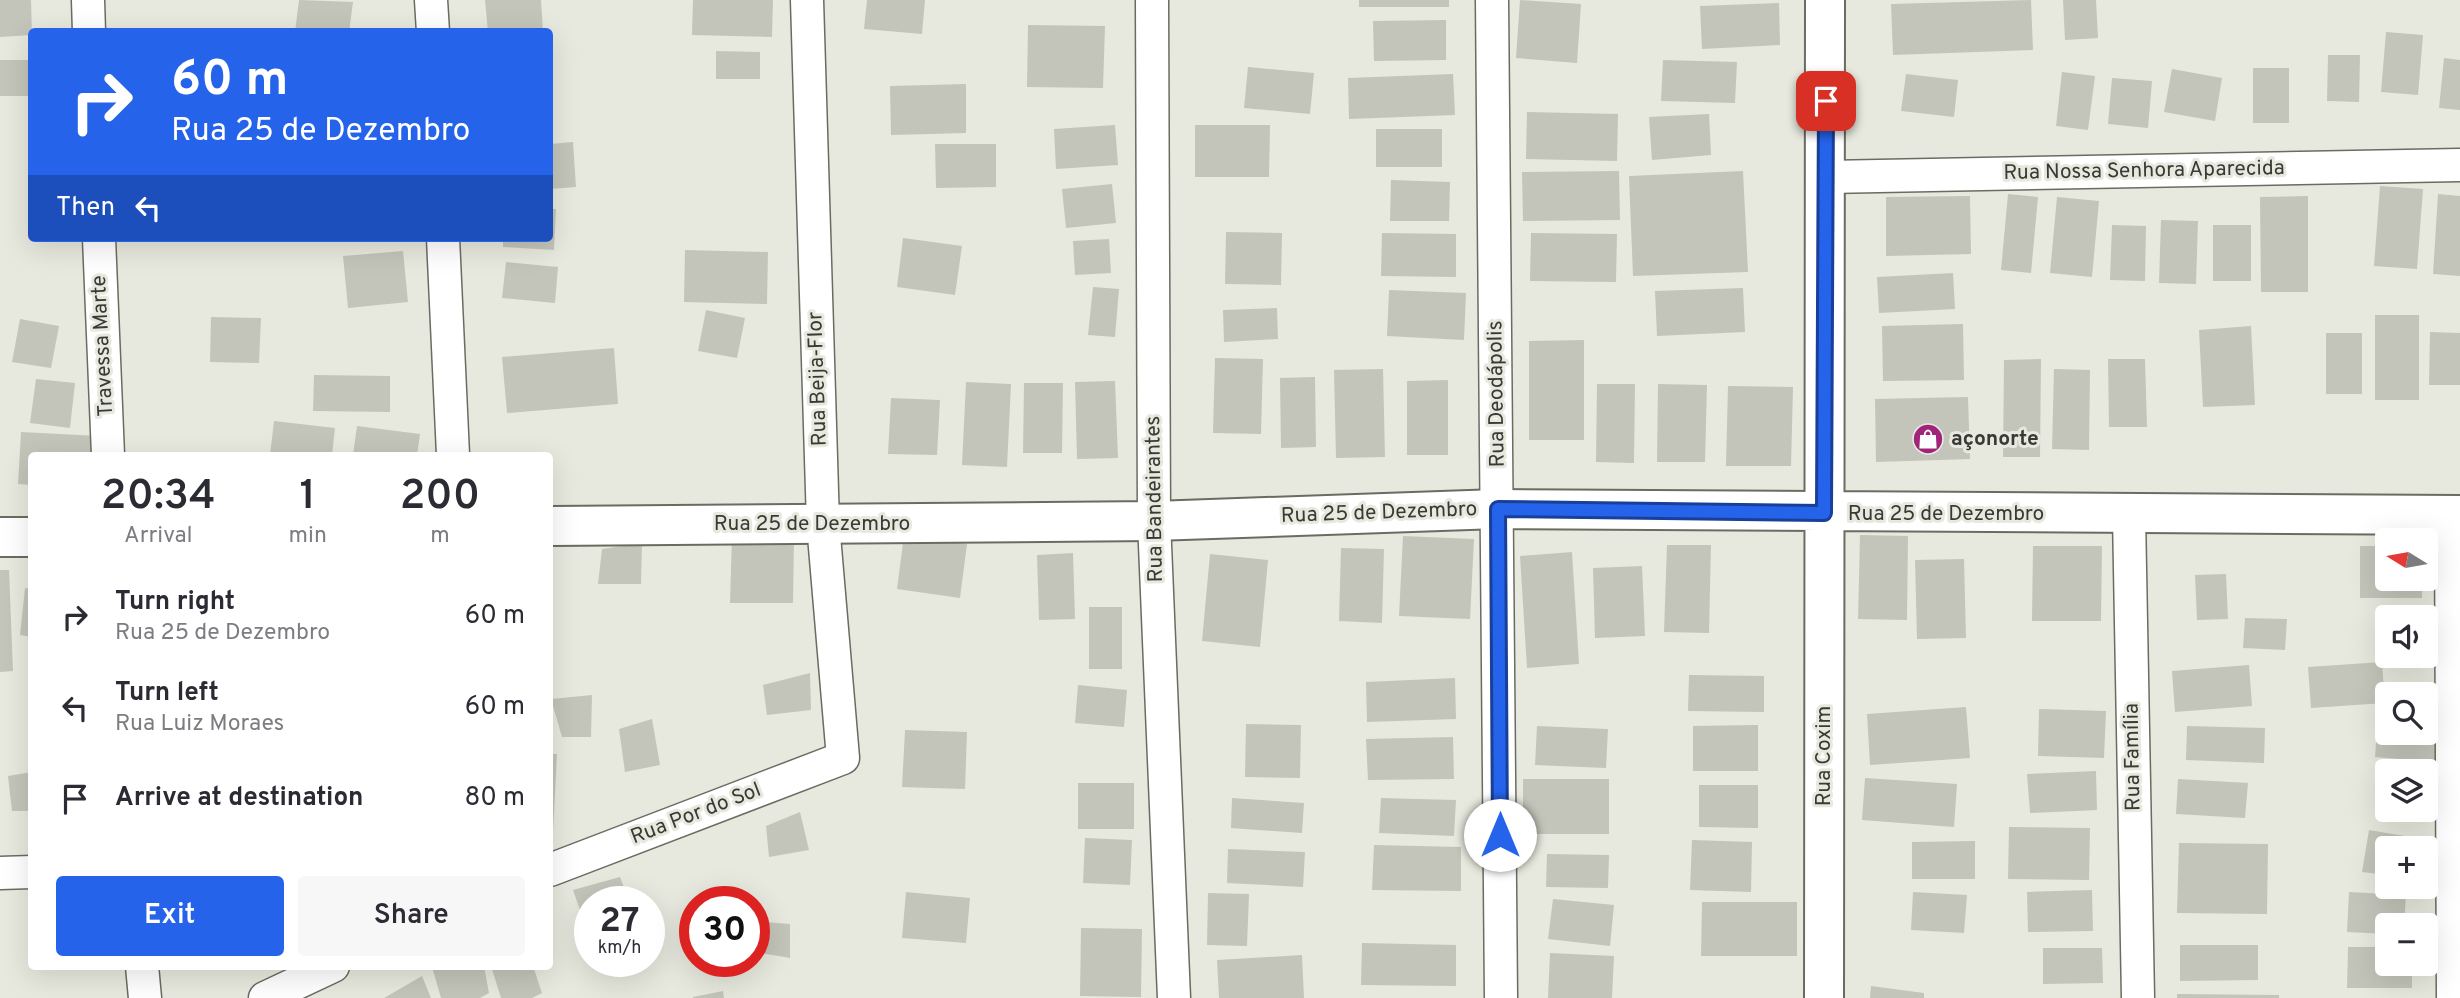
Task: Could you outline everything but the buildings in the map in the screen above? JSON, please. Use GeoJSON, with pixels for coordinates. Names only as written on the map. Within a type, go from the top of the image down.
{"type":"FeatureCollection","features":[{"type":"Feature","properties":{"kind":"street"},"geometry":{"type":"LineString","coordinates":[[88,0],[89,28]]}},
{"type":"Feature","properties":{"kind":"street"},"geometry":{"type":"LineString","coordinates":[[431,0],[433,28]]}},
{"type":"Feature","properties":{"kind":"street","name":"Rua Beija-Flor"},"geometry":{"type":"LineString","coordinates":[[807,0],[823,524],[843,758]]}},
{"type":"Feature","properties":{"kind":"street","name":"Rua Bandeirantes"},"geometry":{"type":"LineString","coordinates":[[1152,0],[1154,521],[1174,998]]}},
{"type":"Feature","properties":{"kind":"street","name":"Rua Deodápolis"},"geometry":{"type":"LineString","coordinates":[[1492,0],[1501,998]]}},
{"type":"Feature","properties":{"kind":"street","name":"Rua Coxim"},"geometry":{"type":"LineString","coordinates":[[1824,998],[1827,177],[1825,0]]}},
{"type":"Feature","properties":{"kind":"street","name":"Rua Nossa Senhora Aparecida"},"geometry":{"type":"LineString","coordinates":[[1827,177],[2460,165]]}},
{"type":"Feature","properties":{"kind":"street","name":"Travessa Marte"},"geometry":{"type":"LineString","coordinates":[[99,242],[108,452]]}},
{"type":"Feature","properties":{"kind":"street"},"geometry":{"type":"LineString","coordinates":[[443,242],[453,452]]}},
{"type":"Feature","properties":{"kind":"street","name":"Rua 25 de Dezembro"},"geometry":{"type":"LineString","coordinates":[[553,526],[1154,521],[1498,509],[2456,515]]}},
{"type":"Feature","properties":{"kind":"street","name":"Rua Família"},"geometry":{"type":"LineString","coordinates":[[2129,515],[2138,998]]}},
{"type":"Feature","properties":{"kind":"street"},"geometry":{"type":"LineString","coordinates":[[2453,998],[2456,515]]}},
{"type":"Feature","properties":{"kind":"street"},"geometry":{"type":"LineString","coordinates":[[0,537],[28,537]]}},
{"type":"Feature","properties":{"kind":"street","name":"Rua Por do Sol"},"geometry":{"type":"LineString","coordinates":[[553,869],[843,758]]}},
{"type":"Feature","properties":{"kind":"street"},"geometry":{"type":"LineString","coordinates":[[0,873],[28,872]]}},
{"type":"Feature","properties":{"kind":"street"},"geometry":{"type":"LineString","coordinates":[[142,970],[145,998]]}},
{"type":"Feature","properties":{"kind":"street"},"geometry":{"type":"LineString","coordinates":[[265,998],[325,970]]}},
{"type":"Feature","properties":{"kind":"place","name":"açonorte"},"geometry":{"type":"Point","coordinates":[1928,439]}},
{"type":"Feature","properties":{"kind":"route"},"geometry":{"type":"LineString","coordinates":[[1500,835],[1498,509],[1824,513],[1826,101]]}}]}
